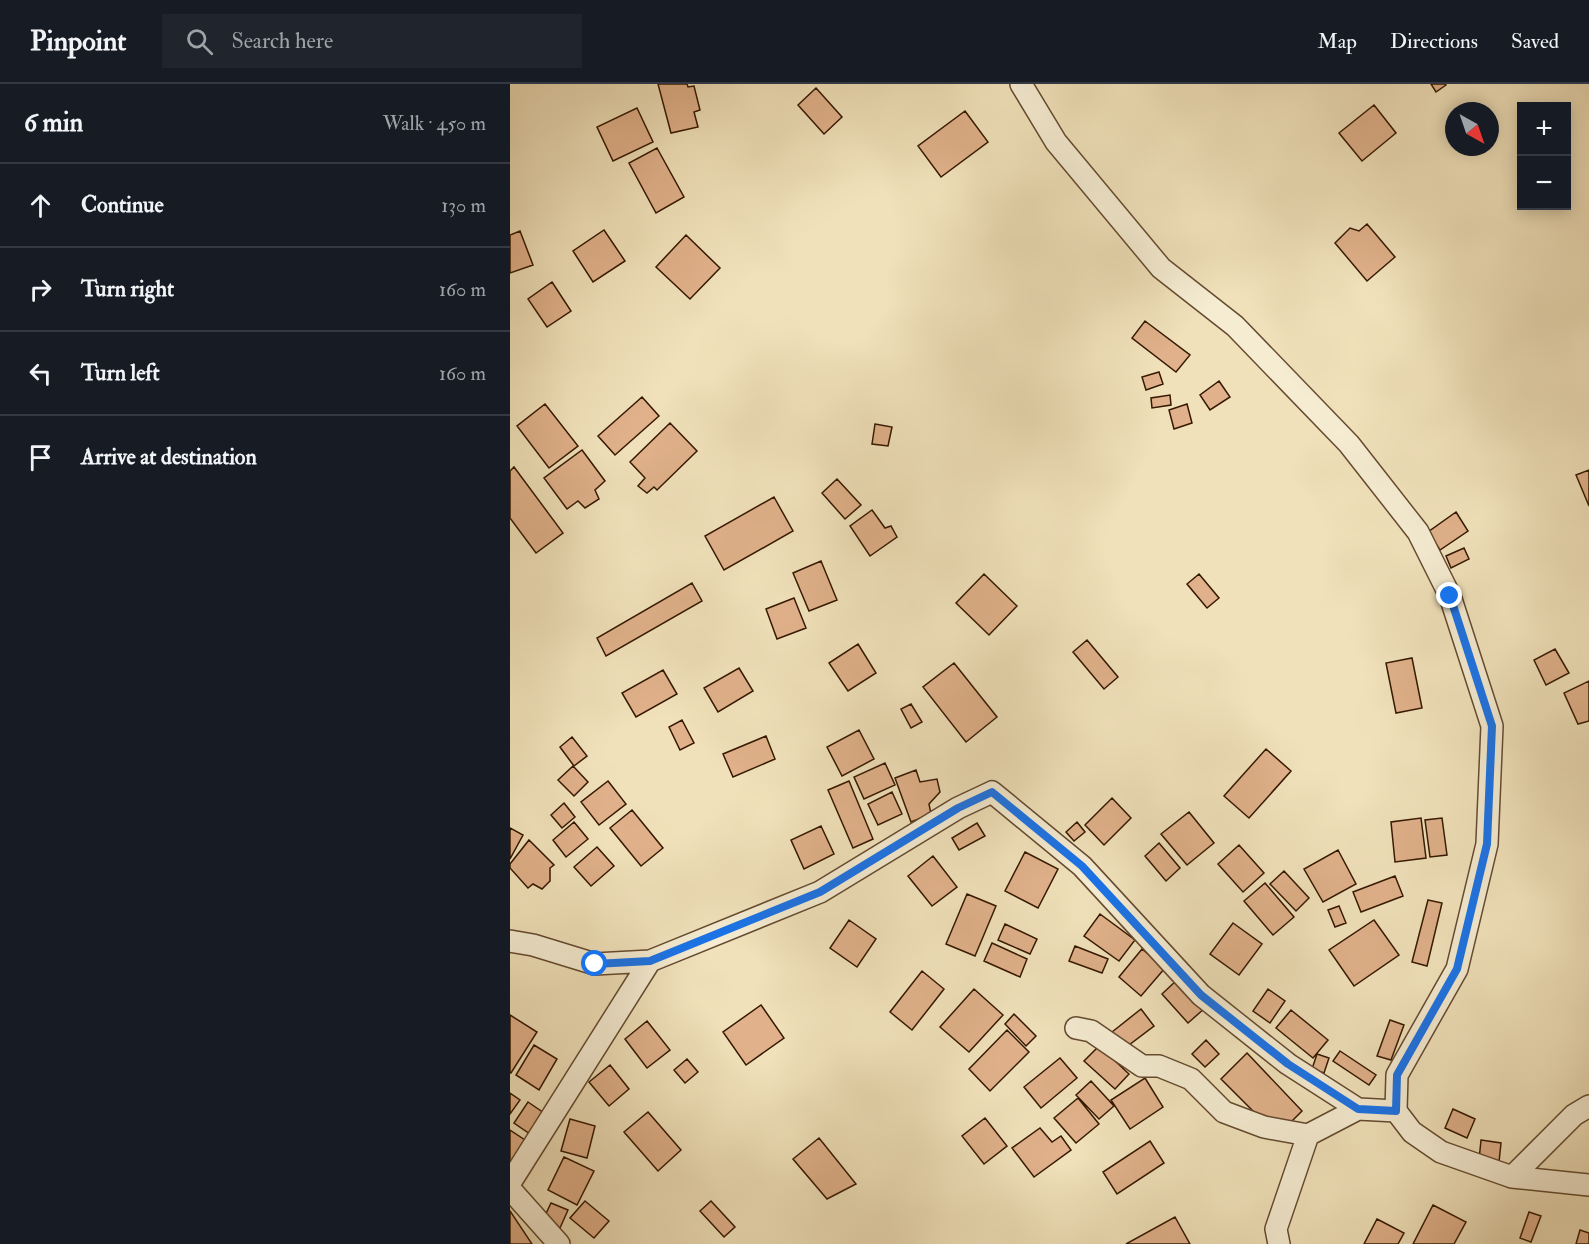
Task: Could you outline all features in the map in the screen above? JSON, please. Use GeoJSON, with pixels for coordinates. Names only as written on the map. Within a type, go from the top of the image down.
{"type":"FeatureCollection","features":[{"type":"Feature","properties":{"kind":"street"},"geometry":{"type":"LineString","coordinates":[[1021,84],[1056,142],[1161,268],[1235,326],[1349,444],[1418,532],[1450,596],[1492,726],[1487,844],[1457,969],[1397,1075],[1396,1111],[1412,1132],[1442,1152],[1512,1177],[1589,1185]]}},
{"type":"Feature","properties":{"kind":"street"},"geometry":{"type":"LineString","coordinates":[[510,941],[533,945],[595,964],[650,961],[820,892],[958,808],[992,792],[1082,866],[1201,995],[1288,1064],[1358,1109],[1396,1111]]}},
{"type":"Feature","properties":{"kind":"street"},"geometry":{"type":"LineString","coordinates":[[510,1183],[650,961]]}},
{"type":"Feature","properties":{"kind":"street"},"geometry":{"type":"LineString","coordinates":[[1076,1028],[1091,1031],[1142,1066],[1159,1066],[1191,1079],[1224,1112],[1264,1127],[1308,1135],[1358,1109]]}},
{"type":"Feature","properties":{"kind":"street"},"geometry":{"type":"LineString","coordinates":[[1512,1177],[1574,1115],[1589,1106]]}},
{"type":"Feature","properties":{"kind":"street"},"geometry":{"type":"LineString","coordinates":[[1279,1244],[1276,1229],[1308,1135]]}},
{"type":"Feature","properties":{"kind":"street"},"geometry":{"type":"LineString","coordinates":[[510,1189],[559,1244]]}},
{"type":"Feature","properties":{"kind":"building"},"geometry":{"type":"Polygon","coordinates":[[[658,84],[694,86],[700,110],[694,112],[698,127],[671,133],[658,84]]]}},
{"type":"Feature","properties":{"kind":"building"},"geometry":{"type":"Polygon","coordinates":[[[1431,84],[1445,84],[1446,85],[1436,92],[1431,84]]]}},
{"type":"Feature","properties":{"kind":"building"},"geometry":{"type":"Polygon","coordinates":[[[816,88],[842,117],[824,134],[798,105],[816,88]]]}},
{"type":"Feature","properties":{"kind":"building"},"geometry":{"type":"Polygon","coordinates":[[[1374,105],[1396,133],[1362,161],[1339,133],[1374,105]]]}},
{"type":"Feature","properties":{"kind":"building"},"geometry":{"type":"Polygon","coordinates":[[[637,108],[653,142],[613,161],[597,127],[637,108]]]}},
{"type":"Feature","properties":{"kind":"building"},"geometry":{"type":"Polygon","coordinates":[[[965,111],[988,142],[941,177],[918,146],[965,111]]]}},
{"type":"Feature","properties":{"kind":"building"},"geometry":{"type":"Polygon","coordinates":[[[657,148],[684,197],[656,213],[629,163],[657,148]]]}},
{"type":"Feature","properties":{"kind":"building"},"geometry":{"type":"Polygon","coordinates":[[[1367,224],[1395,257],[1367,281],[1335,243],[1350,228],[1359,231],[1367,224]]]}},
{"type":"Feature","properties":{"kind":"building"},"geometry":{"type":"Polygon","coordinates":[[[604,230],[625,261],[593,282],[573,251],[604,230]]]}},
{"type":"Feature","properties":{"kind":"building"},"geometry":{"type":"Polygon","coordinates":[[[520,231],[533,265],[510,273],[510,235],[520,231]]]}},
{"type":"Feature","properties":{"kind":"building"},"geometry":{"type":"Polygon","coordinates":[[[686,235],[720,268],[690,299],[656,267],[686,235]]]}},
{"type":"Feature","properties":{"kind":"building"},"geometry":{"type":"Polygon","coordinates":[[[552,282],[571,311],[547,327],[528,299],[552,282]]]}},
{"type":"Feature","properties":{"kind":"building"},"geometry":{"type":"Polygon","coordinates":[[[1145,321],[1190,355],[1176,372],[1132,338],[1145,321]]]}},
{"type":"Feature","properties":{"kind":"building"},"geometry":{"type":"Polygon","coordinates":[[[1159,372],[1163,384],[1146,390],[1142,377],[1159,372]]]}},
{"type":"Feature","properties":{"kind":"building"},"geometry":{"type":"Polygon","coordinates":[[[1219,381],[1230,397],[1210,410],[1200,395],[1219,381]]]}},
{"type":"Feature","properties":{"kind":"building"},"geometry":{"type":"Polygon","coordinates":[[[1170,395],[1171,405],[1152,408],[1151,398],[1170,395]]]}},
{"type":"Feature","properties":{"kind":"building"},"geometry":{"type":"Polygon","coordinates":[[[642,397],[659,416],[615,455],[598,436],[642,397]]]}},
{"type":"Feature","properties":{"kind":"building"},"geometry":{"type":"Polygon","coordinates":[[[545,404],[578,446],[549,468],[517,426],[545,404]]]}},
{"type":"Feature","properties":{"kind":"building"},"geometry":{"type":"Polygon","coordinates":[[[1187,404],[1192,423],[1174,429],[1169,410],[1187,404]]]}},
{"type":"Feature","properties":{"kind":"building"},"geometry":{"type":"Polygon","coordinates":[[[670,423],[697,451],[657,490],[654,487],[647,493],[638,486],[645,478],[630,462],[670,423]]]}},
{"type":"Feature","properties":{"kind":"building"},"geometry":{"type":"Polygon","coordinates":[[[875,424],[892,427],[888,446],[872,444],[875,424]]]}},
{"type":"Feature","properties":{"kind":"building"},"geometry":{"type":"Polygon","coordinates":[[[582,450],[605,481],[595,490],[599,499],[585,508],[578,501],[567,509],[544,478],[582,450]]]}},
{"type":"Feature","properties":{"kind":"building"},"geometry":{"type":"Polygon","coordinates":[[[514,467],[563,533],[536,553],[510,518],[510,471],[514,467]]]}},
{"type":"Feature","properties":{"kind":"building"},"geometry":{"type":"Polygon","coordinates":[[[1589,470],[1589,506],[1576,475],[1589,470]]]}},
{"type":"Feature","properties":{"kind":"building"},"geometry":{"type":"Polygon","coordinates":[[[837,479],[861,505],[845,519],[822,493],[837,479]]]}},
{"type":"Feature","properties":{"kind":"building"},"geometry":{"type":"Polygon","coordinates":[[[774,497],[793,531],[724,570],[705,536],[774,497]]]}},
{"type":"Feature","properties":{"kind":"building"},"geometry":{"type":"Polygon","coordinates":[[[872,510],[885,528],[891,526],[897,537],[870,556],[850,526],[872,510]]]}},
{"type":"Feature","properties":{"kind":"building"},"geometry":{"type":"Polygon","coordinates":[[[1456,512],[1468,531],[1440,550],[1428,532],[1456,512]]]}},
{"type":"Feature","properties":{"kind":"building"},"geometry":{"type":"Polygon","coordinates":[[[1464,548],[1469,559],[1451,568],[1446,556],[1464,548]]]}},
{"type":"Feature","properties":{"kind":"building"},"geometry":{"type":"Polygon","coordinates":[[[821,561],[837,600],[809,611],[793,573],[821,561]]]}},
{"type":"Feature","properties":{"kind":"building"},"geometry":{"type":"Polygon","coordinates":[[[984,574],[1017,606],[989,635],[956,603],[984,574]]]}},
{"type":"Feature","properties":{"kind":"building"},"geometry":{"type":"Polygon","coordinates":[[[1199,574],[1219,598],[1207,608],[1187,584],[1199,574]]]}},
{"type":"Feature","properties":{"kind":"building"},"geometry":{"type":"Polygon","coordinates":[[[692,583],[702,601],[606,656],[597,638],[692,583]]]}},
{"type":"Feature","properties":{"kind":"building"},"geometry":{"type":"Polygon","coordinates":[[[794,598],[806,628],[777,639],[766,609],[794,598]]]}},
{"type":"Feature","properties":{"kind":"building"},"geometry":{"type":"Polygon","coordinates":[[[1087,640],[1118,677],[1104,689],[1073,652],[1087,640]]]}},
{"type":"Feature","properties":{"kind":"building"},"geometry":{"type":"Polygon","coordinates":[[[858,644],[876,673],[848,691],[829,663],[858,644]]]}},
{"type":"Feature","properties":{"kind":"building"},"geometry":{"type":"Polygon","coordinates":[[[1555,649],[1569,673],[1546,685],[1534,660],[1555,649]]]}},
{"type":"Feature","properties":{"kind":"building"},"geometry":{"type":"Polygon","coordinates":[[[1412,658],[1422,708],[1396,713],[1386,663],[1412,658]]]}},
{"type":"Feature","properties":{"kind":"building"},"geometry":{"type":"Polygon","coordinates":[[[954,663],[997,717],[966,742],[923,687],[954,663]]]}},
{"type":"Feature","properties":{"kind":"building"},"geometry":{"type":"Polygon","coordinates":[[[739,668],[753,691],[718,712],[704,688],[739,668]]]}},
{"type":"Feature","properties":{"kind":"building"},"geometry":{"type":"Polygon","coordinates":[[[663,670],[677,694],[636,717],[622,693],[663,670]]]}},
{"type":"Feature","properties":{"kind":"building"},"geometry":{"type":"Polygon","coordinates":[[[1589,681],[1589,721],[1578,724],[1564,693],[1589,681]]]}},
{"type":"Feature","properties":{"kind":"building"},"geometry":{"type":"Polygon","coordinates":[[[911,704],[922,722],[911,728],[901,709],[911,704]]]}},
{"type":"Feature","properties":{"kind":"building"},"geometry":{"type":"Polygon","coordinates":[[[682,720],[694,743],[680,750],[669,727],[682,720]]]}},
{"type":"Feature","properties":{"kind":"building"},"geometry":{"type":"Polygon","coordinates":[[[859,730],[874,759],[842,776],[827,747],[859,730]]]}},
{"type":"Feature","properties":{"kind":"building"},"geometry":{"type":"Polygon","coordinates":[[[766,736],[775,759],[733,777],[723,754],[766,736]]]}},
{"type":"Feature","properties":{"kind":"building"},"geometry":{"type":"Polygon","coordinates":[[[572,737],[587,756],[574,766],[560,747],[572,737]]]}},
{"type":"Feature","properties":{"kind":"building"},"geometry":{"type":"Polygon","coordinates":[[[1266,749],[1291,771],[1249,818],[1224,796],[1266,749]]]}},
{"type":"Feature","properties":{"kind":"building"},"geometry":{"type":"Polygon","coordinates":[[[885,763],[895,785],[864,799],[854,777],[885,763]]]}},
{"type":"Feature","properties":{"kind":"building"},"geometry":{"type":"Polygon","coordinates":[[[573,766],[588,782],[574,796],[558,780],[573,766]]]}},
{"type":"Feature","properties":{"kind":"building"},"geometry":{"type":"Polygon","coordinates":[[[916,770],[920,782],[937,779],[940,792],[929,804],[931,814],[911,822],[895,778],[916,770]]]}},
{"type":"Feature","properties":{"kind":"building"},"geometry":{"type":"Polygon","coordinates":[[[608,781],[626,804],[599,825],[581,802],[608,781]]]}},
{"type":"Feature","properties":{"kind":"building"},"geometry":{"type":"Polygon","coordinates":[[[849,781],[873,839],[853,848],[828,790],[849,781]]]}},
{"type":"Feature","properties":{"kind":"building"},"geometry":{"type":"Polygon","coordinates":[[[892,792],[902,814],[878,825],[868,804],[892,792]]]}},
{"type":"Feature","properties":{"kind":"building"},"geometry":{"type":"Polygon","coordinates":[[[1112,798],[1131,818],[1104,845],[1085,825],[1112,798]]]}},
{"type":"Feature","properties":{"kind":"building"},"geometry":{"type":"Polygon","coordinates":[[[564,803],[575,817],[562,828],[551,815],[564,803]]]}},
{"type":"Feature","properties":{"kind":"building"},"geometry":{"type":"Polygon","coordinates":[[[632,810],[663,848],[641,866],[610,828],[632,810]]]}},
{"type":"Feature","properties":{"kind":"building"},"geometry":{"type":"Polygon","coordinates":[[[1189,812],[1214,843],[1187,865],[1161,834],[1189,812]]]}},
{"type":"Feature","properties":{"kind":"building"},"geometry":{"type":"Polygon","coordinates":[[[1421,818],[1426,858],[1395,862],[1391,822],[1421,818]]]}},
{"type":"Feature","properties":{"kind":"building"},"geometry":{"type":"Polygon","coordinates":[[[1442,818],[1447,855],[1430,857],[1425,820],[1442,818]]]}},
{"type":"Feature","properties":{"kind":"building"},"geometry":{"type":"Polygon","coordinates":[[[574,822],[588,839],[566,857],[553,840],[574,822]]]}},
{"type":"Feature","properties":{"kind":"building"},"geometry":{"type":"Polygon","coordinates":[[[1077,822],[1085,832],[1074,841],[1066,832],[1077,822]]]}},
{"type":"Feature","properties":{"kind":"building"},"geometry":{"type":"Polygon","coordinates":[[[977,823],[985,836],[959,850],[952,838],[977,823]]]}},
{"type":"Feature","properties":{"kind":"building"},"geometry":{"type":"Polygon","coordinates":[[[821,826],[834,854],[804,869],[791,840],[821,826]]]}},
{"type":"Feature","properties":{"kind":"building"},"geometry":{"type":"Polygon","coordinates":[[[510,828],[523,835],[510,859],[510,828]]]}},
{"type":"Feature","properties":{"kind":"building"},"geometry":{"type":"Polygon","coordinates":[[[529,840],[554,865],[550,868],[550,881],[542,889],[533,884],[528,888],[510,868],[510,864],[529,840]]]}},
{"type":"Feature","properties":{"kind":"building"},"geometry":{"type":"Polygon","coordinates":[[[1159,843],[1180,868],[1166,881],[1145,856],[1159,843]]]}},
{"type":"Feature","properties":{"kind":"building"},"geometry":{"type":"Polygon","coordinates":[[[1239,845],[1264,873],[1243,892],[1218,864],[1239,845]]]}},
{"type":"Feature","properties":{"kind":"building"},"geometry":{"type":"Polygon","coordinates":[[[597,847],[614,866],[591,886],[574,867],[597,847]]]}},
{"type":"Feature","properties":{"kind":"building"},"geometry":{"type":"Polygon","coordinates":[[[1338,850],[1356,884],[1323,902],[1304,869],[1338,850]]]}},
{"type":"Feature","properties":{"kind":"building"},"geometry":{"type":"Polygon","coordinates":[[[1025,852],[1058,869],[1038,908],[1005,891],[1025,852]]]}},
{"type":"Feature","properties":{"kind":"building"},"geometry":{"type":"Polygon","coordinates":[[[933,856],[957,887],[932,906],[908,876],[933,856]]]}},
{"type":"Feature","properties":{"kind":"building"},"geometry":{"type":"Polygon","coordinates":[[[1284,871],[1309,898],[1296,911],[1270,884],[1284,871]]]}},
{"type":"Feature","properties":{"kind":"building"},"geometry":{"type":"Polygon","coordinates":[[[1395,876],[1403,896],[1361,912],[1353,892],[1395,876]]]}},
{"type":"Feature","properties":{"kind":"building"},"geometry":{"type":"Polygon","coordinates":[[[1265,883],[1294,917],[1273,935],[1244,901],[1265,883]]]}},
{"type":"Feature","properties":{"kind":"building"},"geometry":{"type":"Polygon","coordinates":[[[967,894],[996,906],[975,956],[946,944],[967,894]]]}},
{"type":"Feature","properties":{"kind":"building"},"geometry":{"type":"Polygon","coordinates":[[[1428,900],[1442,903],[1427,966],[1412,962],[1428,900]]]}},
{"type":"Feature","properties":{"kind":"building"},"geometry":{"type":"Polygon","coordinates":[[[1339,906],[1346,923],[1335,927],[1328,910],[1339,906]]]}},
{"type":"Feature","properties":{"kind":"building"},"geometry":{"type":"Polygon","coordinates":[[[1100,914],[1135,940],[1119,961],[1084,936],[1100,914]]]}},
{"type":"Feature","properties":{"kind":"building"},"geometry":{"type":"Polygon","coordinates":[[[849,920],[876,939],[857,967],[830,948],[849,920]]]}},
{"type":"Feature","properties":{"kind":"building"},"geometry":{"type":"Polygon","coordinates":[[[1374,920],[1399,955],[1354,986],[1329,950],[1374,920]]]}},
{"type":"Feature","properties":{"kind":"building"},"geometry":{"type":"Polygon","coordinates":[[[1233,923],[1262,944],[1239,975],[1210,954],[1233,923]]]}},
{"type":"Feature","properties":{"kind":"building"},"geometry":{"type":"Polygon","coordinates":[[[1005,924],[1037,939],[1030,954],[998,940],[1005,924]]]}},
{"type":"Feature","properties":{"kind":"building"},"geometry":{"type":"Polygon","coordinates":[[[992,943],[1027,959],[1020,977],[984,961],[992,943]]]}},
{"type":"Feature","properties":{"kind":"building"},"geometry":{"type":"Polygon","coordinates":[[[1075,946],[1108,959],[1102,973],[1069,961],[1075,946]]]}},
{"type":"Feature","properties":{"kind":"building"},"geometry":{"type":"Polygon","coordinates":[[[1142,949],[1165,968],[1141,996],[1119,977],[1142,949]]]}},
{"type":"Feature","properties":{"kind":"building"},"geometry":{"type":"Polygon","coordinates":[[[922,971],[944,989],[912,1030],[890,1012],[922,971]]]}},
{"type":"Feature","properties":{"kind":"building"},"geometry":{"type":"Polygon","coordinates":[[[1178,979],[1205,1008],[1188,1023],[1162,994],[1178,979]]]}},
{"type":"Feature","properties":{"kind":"building"},"geometry":{"type":"Polygon","coordinates":[[[974,989],[1003,1015],[969,1052],[940,1027],[974,989]]]}},
{"type":"Feature","properties":{"kind":"building"},"geometry":{"type":"Polygon","coordinates":[[[1268,989],[1285,1001],[1270,1023],[1253,1011],[1268,989]]]}},
{"type":"Feature","properties":{"kind":"building"},"geometry":{"type":"Polygon","coordinates":[[[761,1005],[784,1038],[746,1065],[723,1032],[761,1005]]]}},
{"type":"Feature","properties":{"kind":"building"},"geometry":{"type":"Polygon","coordinates":[[[1141,1009],[1154,1026],[1125,1048],[1112,1032],[1141,1009]]]}},
{"type":"Feature","properties":{"kind":"building"},"geometry":{"type":"Polygon","coordinates":[[[1291,1010],[1328,1040],[1313,1058],[1276,1028],[1291,1010]]]}},
{"type":"Feature","properties":{"kind":"building"},"geometry":{"type":"Polygon","coordinates":[[[1014,1014],[1036,1036],[1026,1046],[1005,1024],[1014,1014]]]}},
{"type":"Feature","properties":{"kind":"building"},"geometry":{"type":"Polygon","coordinates":[[[510,1015],[537,1032],[511,1073],[510,1073],[510,1015]]]}},
{"type":"Feature","properties":{"kind":"building"},"geometry":{"type":"Polygon","coordinates":[[[1390,1020],[1404,1025],[1391,1060],[1377,1056],[1390,1020]]]}},
{"type":"Feature","properties":{"kind":"building"},"geometry":{"type":"Polygon","coordinates":[[[647,1021],[670,1050],[647,1068],[625,1039],[647,1021]]]}},
{"type":"Feature","properties":{"kind":"building"},"geometry":{"type":"Polygon","coordinates":[[[1007,1030],[1029,1052],[990,1091],[969,1069],[1007,1030]]]}},
{"type":"Feature","properties":{"kind":"building"},"geometry":{"type":"Polygon","coordinates":[[[1206,1040],[1219,1054],[1205,1067],[1192,1054],[1206,1040]]]}},
{"type":"Feature","properties":{"kind":"building"},"geometry":{"type":"Polygon","coordinates":[[[534,1045],[557,1059],[539,1090],[516,1075],[534,1045]]]}},
{"type":"Feature","properties":{"kind":"building"},"geometry":{"type":"Polygon","coordinates":[[[1099,1046],[1129,1074],[1115,1089],[1084,1061],[1099,1046]]]}},
{"type":"Feature","properties":{"kind":"building"},"geometry":{"type":"Polygon","coordinates":[[[1340,1051],[1376,1075],[1369,1085],[1333,1061],[1340,1051]]]}},
{"type":"Feature","properties":{"kind":"building"},"geometry":{"type":"Polygon","coordinates":[[[1247,1053],[1302,1111],[1285,1128],[1268,1126],[1221,1079],[1247,1053]]]}},
{"type":"Feature","properties":{"kind":"building"},"geometry":{"type":"Polygon","coordinates":[[[1317,1054],[1329,1058],[1324,1073],[1312,1069],[1317,1054]]]}},
{"type":"Feature","properties":{"kind":"building"},"geometry":{"type":"Polygon","coordinates":[[[1060,1058],[1077,1078],[1041,1108],[1024,1087],[1060,1058]]]}},
{"type":"Feature","properties":{"kind":"building"},"geometry":{"type":"Polygon","coordinates":[[[687,1059],[698,1072],[685,1083],[674,1070],[687,1059]]]}},
{"type":"Feature","properties":{"kind":"building"},"geometry":{"type":"Polygon","coordinates":[[[610,1065],[629,1089],[609,1106],[589,1082],[610,1065]]]}},
{"type":"Feature","properties":{"kind":"building"},"geometry":{"type":"Polygon","coordinates":[[[1145,1078],[1163,1107],[1130,1129],[1111,1100],[1145,1078]]]}},
{"type":"Feature","properties":{"kind":"building"},"geometry":{"type":"Polygon","coordinates":[[[1091,1081],[1114,1106],[1099,1119],[1076,1095],[1091,1081]]]}},
{"type":"Feature","properties":{"kind":"building"},"geometry":{"type":"Polygon","coordinates":[[[510,1093],[520,1100],[510,1114],[510,1093]]]}},
{"type":"Feature","properties":{"kind":"building"},"geometry":{"type":"Polygon","coordinates":[[[1078,1098],[1099,1124],[1076,1143],[1054,1118],[1078,1098]]]}},
{"type":"Feature","properties":{"kind":"building"},"geometry":{"type":"Polygon","coordinates":[[[528,1102],[544,1113],[530,1134],[514,1123],[528,1102]]]}},
{"type":"Feature","properties":{"kind":"building"},"geometry":{"type":"Polygon","coordinates":[[[1453,1109],[1475,1119],[1467,1138],[1445,1128],[1453,1109]]]}},
{"type":"Feature","properties":{"kind":"building"},"geometry":{"type":"Polygon","coordinates":[[[648,1112],[681,1150],[658,1171],[624,1132],[648,1112]]]}},
{"type":"Feature","properties":{"kind":"building"},"geometry":{"type":"Polygon","coordinates":[[[985,1118],[1007,1146],[984,1164],[962,1136],[985,1118]]]}},
{"type":"Feature","properties":{"kind":"building"},"geometry":{"type":"Polygon","coordinates":[[[570,1119],[595,1126],[587,1158],[561,1151],[570,1119]]]}},
{"type":"Feature","properties":{"kind":"building"},"geometry":{"type":"Polygon","coordinates":[[[1040,1128],[1052,1142],[1061,1136],[1071,1150],[1034,1177],[1012,1148],[1040,1128]]]}},
{"type":"Feature","properties":{"kind":"building"},"geometry":{"type":"Polygon","coordinates":[[[510,1130],[525,1140],[512,1162],[510,1161],[510,1130]]]}},
{"type":"Feature","properties":{"kind":"building"},"geometry":{"type":"Polygon","coordinates":[[[819,1138],[856,1184],[827,1199],[793,1159],[819,1138]]]}},
{"type":"Feature","properties":{"kind":"building"},"geometry":{"type":"Polygon","coordinates":[[[1481,1140],[1501,1143],[1499,1162],[1479,1160],[1481,1140]]]}},
{"type":"Feature","properties":{"kind":"building"},"geometry":{"type":"Polygon","coordinates":[[[1150,1141],[1164,1163],[1117,1194],[1103,1172],[1150,1141]]]}},
{"type":"Feature","properties":{"kind":"building"},"geometry":{"type":"Polygon","coordinates":[[[564,1157],[594,1171],[577,1205],[548,1190],[564,1157]]]}},
{"type":"Feature","properties":{"kind":"building"},"geometry":{"type":"Polygon","coordinates":[[[585,1201],[609,1221],[594,1238],[570,1218],[585,1201]]]}},
{"type":"Feature","properties":{"kind":"building"},"geometry":{"type":"Polygon","coordinates":[[[711,1201],[735,1227],[724,1237],[700,1211],[711,1201]]]}},
{"type":"Feature","properties":{"kind":"building"},"geometry":{"type":"Polygon","coordinates":[[[551,1203],[568,1210],[560,1228],[543,1220],[551,1203]]]}},
{"type":"Feature","properties":{"kind":"building"},"geometry":{"type":"Polygon","coordinates":[[[1433,1205],[1466,1222],[1454,1244],[1413,1244],[1433,1205]]]}},
{"type":"Feature","properties":{"kind":"building"},"geometry":{"type":"Polygon","coordinates":[[[510,1211],[532,1244],[510,1244],[510,1211]]]}},
{"type":"Feature","properties":{"kind":"building"},"geometry":{"type":"Polygon","coordinates":[[[1529,1212],[1541,1216],[1531,1242],[1520,1238],[1529,1212]]]}},
{"type":"Feature","properties":{"kind":"building"},"geometry":{"type":"Polygon","coordinates":[[[1175,1217],[1190,1244],[1126,1244],[1175,1217]]]}},
{"type":"Feature","properties":{"kind":"building"},"geometry":{"type":"Polygon","coordinates":[[[1377,1219],[1404,1233],[1398,1244],[1364,1244],[1377,1219]]]}},
{"type":"Feature","properties":{"kind":"building"},"geometry":{"type":"Polygon","coordinates":[[[1580,1230],[1589,1233],[1589,1244],[1576,1244],[1580,1230]]]}},
{"type":"Feature","properties":{"kind":"route"},"geometry":{"type":"LineString","coordinates":[[595,964],[650,961],[820,892],[958,808],[992,792],[1082,866],[1201,995],[1288,1064],[1358,1109],[1396,1111],[1397,1075],[1457,969],[1487,844],[1492,726],[1450,596]]}}]}
